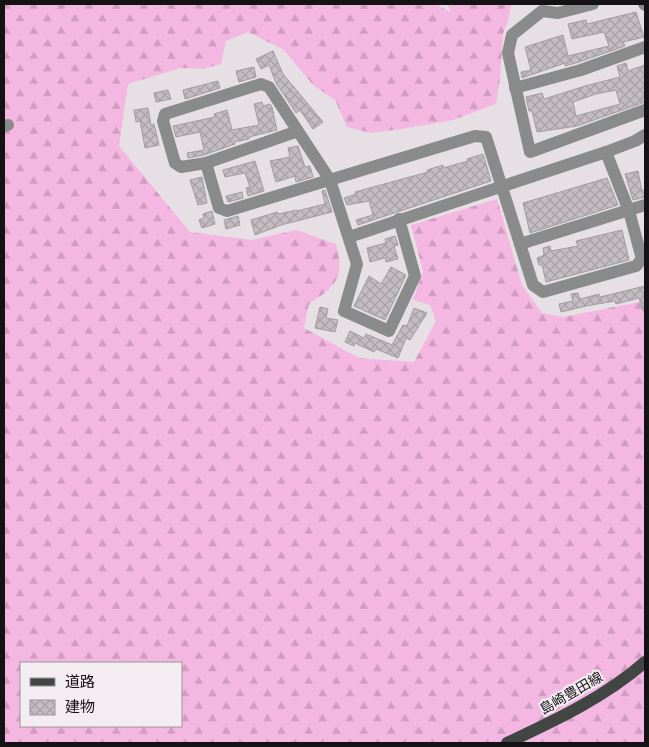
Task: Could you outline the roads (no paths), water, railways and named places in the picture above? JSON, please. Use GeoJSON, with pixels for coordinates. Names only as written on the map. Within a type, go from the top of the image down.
{"type":"FeatureCollection","features":[{"type":"Feature","properties":{"kind":"main road","name":"島崎豊田線"},"geometry":{"type":"LineString","coordinates":[[507,743],[556,720],[625,679],[645,662]]}},
{"type":"Feature","properties":{"kind":"street"},"geometry":{"type":"LineString","coordinates":[[593,4],[558,13],[540,7],[512,35],[508,54],[530,152],[645,110]]}},
{"type":"Feature","properties":{"kind":"street"},"geometry":{"type":"LineString","coordinates":[[515,88],[581,70],[645,47]]}},
{"type":"Feature","properties":{"kind":"street"},"geometry":{"type":"LineString","coordinates":[[298,131],[206,163],[181,167],[175,163],[163,121],[166,114],[260,84],[269,87],[298,131],[330,180],[358,264],[344,311],[389,331],[415,276],[400,220]]}},
{"type":"Feature","properties":{"kind":"street"},"geometry":{"type":"LineString","coordinates":[[349,237],[502,188],[606,152],[635,141],[645,135]]}},
{"type":"Feature","properties":{"kind":"street"},"geometry":{"type":"LineString","coordinates":[[206,163],[219,208],[227,210],[475,136],[486,137],[533,285],[543,292],[636,266],[642,259],[629,211],[606,152]]}},
{"type":"Feature","properties":{"kind":"street"},"geometry":{"type":"LineString","coordinates":[[520,244],[645,205]]}}]}
